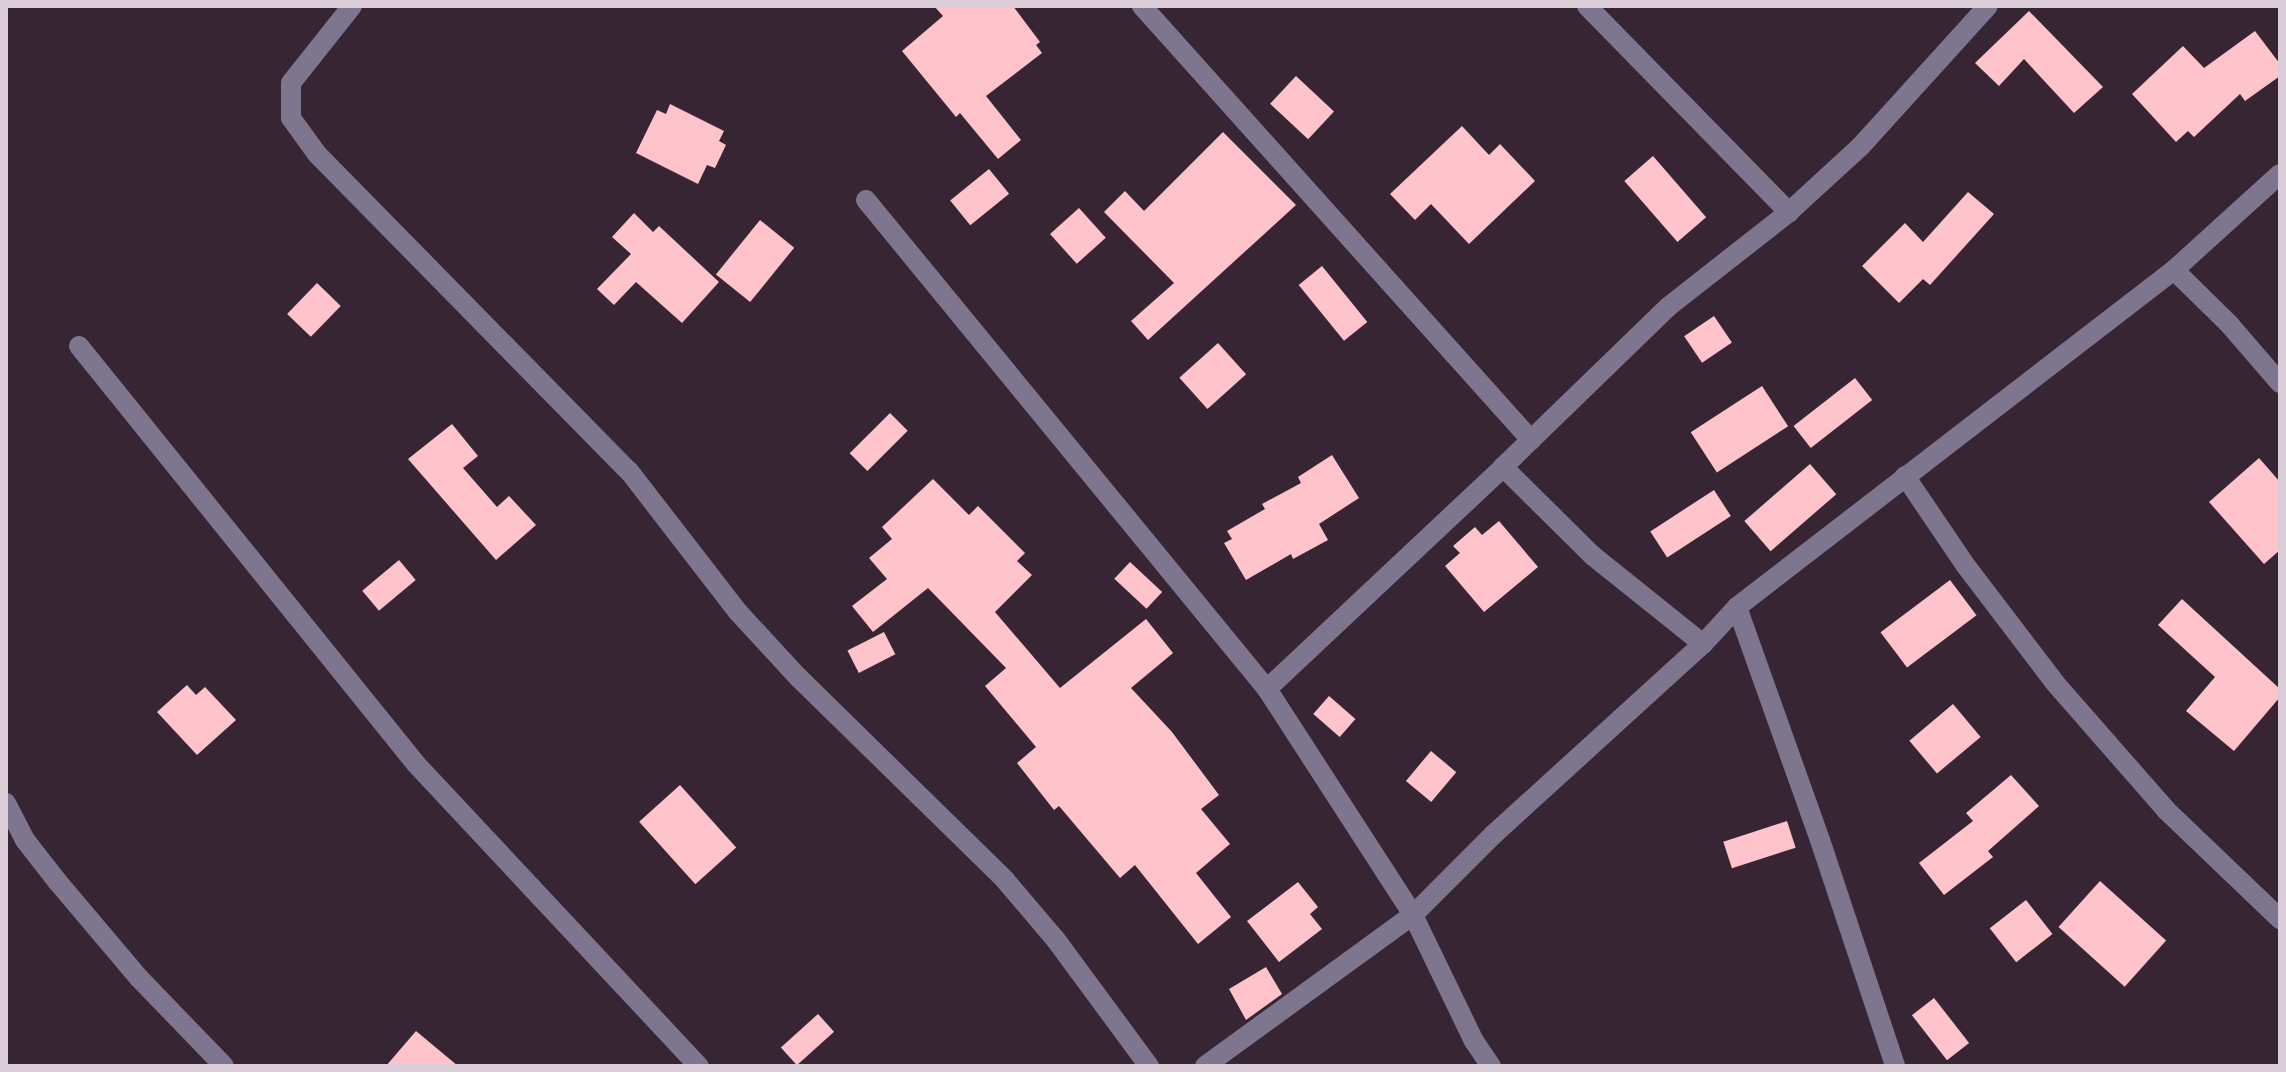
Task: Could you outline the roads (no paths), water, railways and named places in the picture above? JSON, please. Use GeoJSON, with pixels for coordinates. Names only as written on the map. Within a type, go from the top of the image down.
{"type":"FeatureCollection","features":[{"type":"Feature","properties":{"kind":"street"},"geometry":{"type":"LineString","coordinates":[[352,6],[291,83],[291,118],[317,154],[629,471],[738,612],[798,677],[1005,880],[1056,940],[1149,1066]]}},
{"type":"Feature","properties":{"kind":"street"},"geometry":{"type":"LineString","coordinates":[[1142,6],[1531,440]]}},
{"type":"Feature","properties":{"kind":"street"},"geometry":{"type":"LineString","coordinates":[[1587,6],[1789,212]]}},
{"type":"Feature","properties":{"kind":"street"},"geometry":{"type":"LineString","coordinates":[[1267,689],[1668,307],[1789,212],[1860,147],[1988,6]]}},
{"type":"Feature","properties":{"kind":"street"},"geometry":{"type":"LineString","coordinates":[[1205,1066],[1413,915],[1494,834],[1703,644],[1737,607],[2174,270],[2280,174]]}},
{"type":"Feature","properties":{"kind":"street"},"geometry":{"type":"LineString","coordinates":[[866,200],[1267,689],[1413,915],[1474,1041],[1491,1066]]}},
{"type":"Feature","properties":{"kind":"street"},"geometry":{"type":"LineString","coordinates":[[2174,270],[2229,324],[2280,383]]}},
{"type":"Feature","properties":{"kind":"street"},"geometry":{"type":"LineString","coordinates":[[79,346],[416,764],[699,1066]]}},
{"type":"Feature","properties":{"kind":"street"},"geometry":{"type":"LineString","coordinates":[[1503,467],[1593,556],[1703,644]]}},
{"type":"Feature","properties":{"kind":"street"},"geometry":{"type":"LineString","coordinates":[[1905,476],[1966,566],[2055,683],[2166,810],[2280,919]]}},
{"type":"Feature","properties":{"kind":"street"},"geometry":{"type":"LineString","coordinates":[[1737,607],[1820,840],[1895,1066]]}},
{"type":"Feature","properties":{"kind":"street"},"geometry":{"type":"LineString","coordinates":[[6,803],[25,840],[57,881],[139,978],[224,1066]]}}]}
